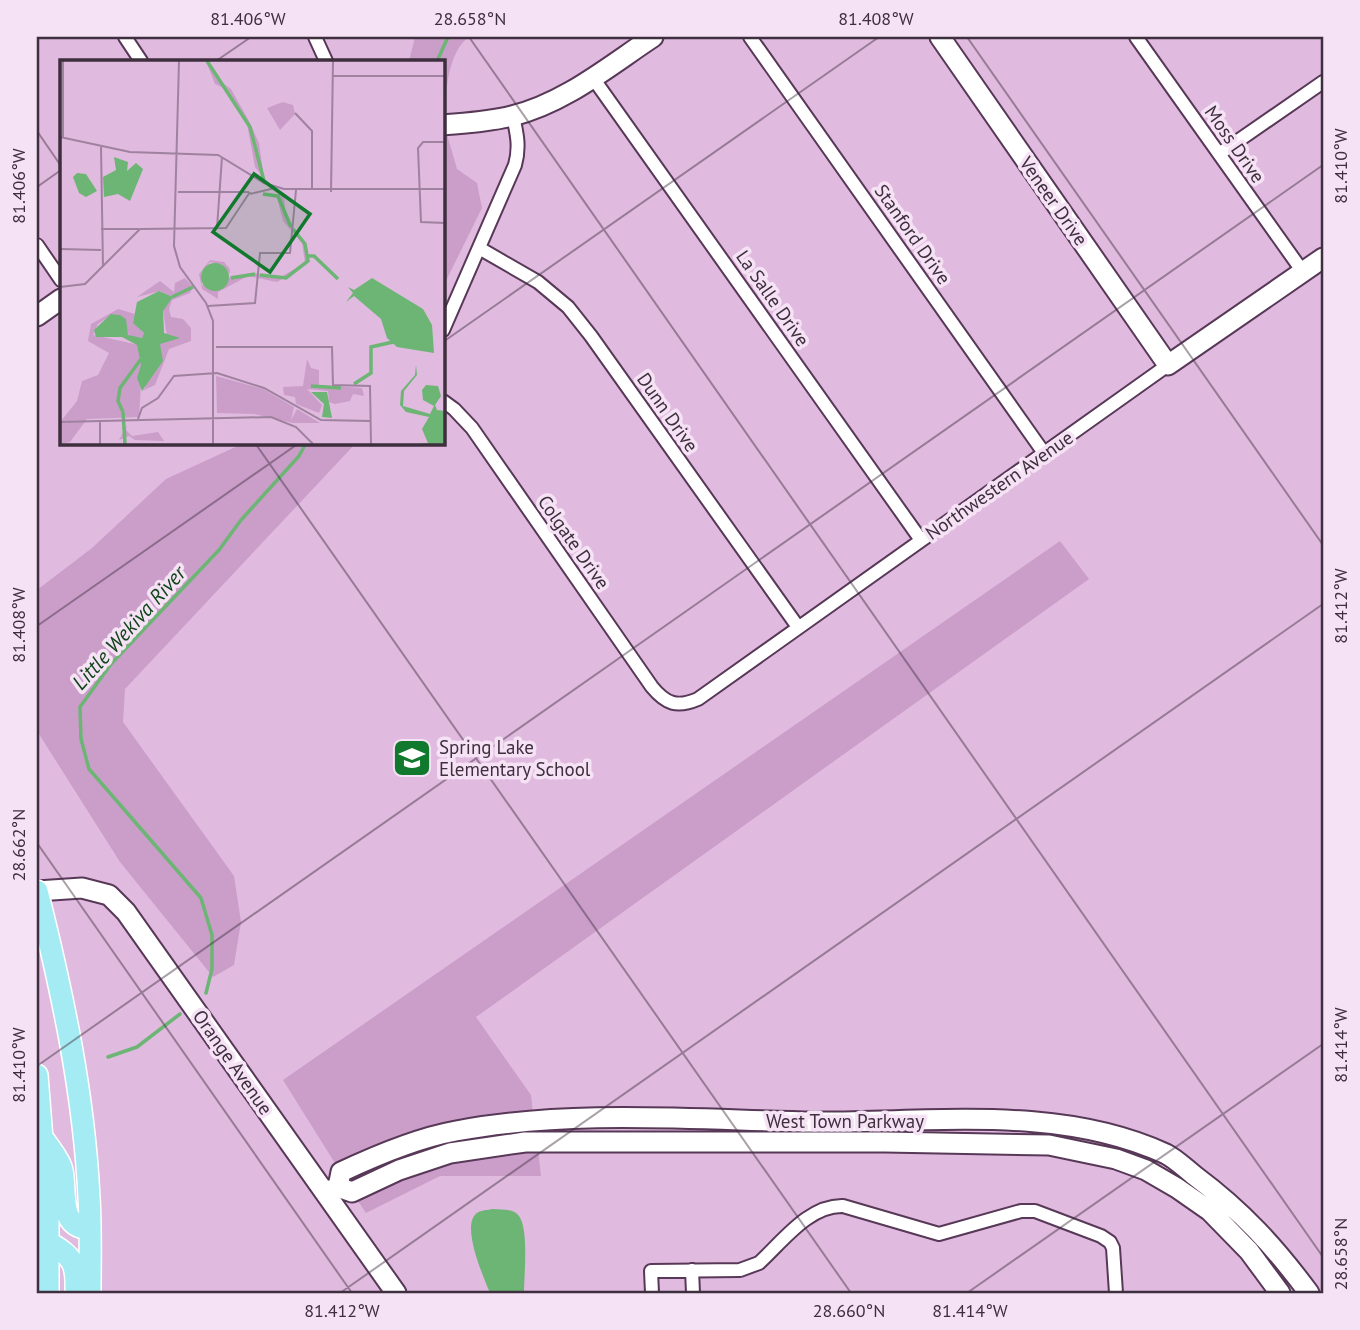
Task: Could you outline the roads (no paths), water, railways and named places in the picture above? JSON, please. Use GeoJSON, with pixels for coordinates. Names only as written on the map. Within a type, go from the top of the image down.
{"type":"FeatureCollection","features":[{"type":"Feature","properties":{"kind":"main road"},"geometry":{"type":"LineString","coordinates":[[444,125],[476,123],[513,116],[558,99],[653,37]]}},
{"type":"Feature","properties":{"kind":"main road","name":"Veneer Drive"},"geometry":{"type":"LineString","coordinates":[[940,37],[1168,365]]}},
{"type":"Feature","properties":{"kind":"main road","name":"Northwestern Avenue"},"geometry":{"type":"LineString","coordinates":[[1168,365],[1323,258]]}},
{"type":"Feature","properties":{"kind":"main road"},"geometry":{"type":"LineString","coordinates":[[37,316],[60,300]]}},
{"type":"Feature","properties":{"kind":"main road","name":"Orange Avenue"},"geometry":{"type":"LineString","coordinates":[[37,891],[82,888],[109,895],[127,912],[332,1189],[396,1293]]}},
{"type":"Feature","properties":{"kind":"main road"},"geometry":{"type":"LineString","coordinates":[[37,891],[61,986],[72,1054],[89,1195],[90,1293]]}},
{"type":"Feature","properties":{"kind":"main road"},"geometry":{"type":"LineString","coordinates":[[37,1075],[44,1139],[48,1293]]}},
{"type":"Feature","properties":{"kind":"main road","name":"West Town Parkway"},"geometry":{"type":"LineString","coordinates":[[1278,1293],[1249,1251],[1210,1211],[1177,1188],[1146,1170],[1116,1159],[1049,1146],[886,1142],[525,1142],[450,1153],[399,1170],[352,1192],[332,1189],[341,1172],[398,1148],[454,1131],[520,1122],[577,1118],[829,1122],[1032,1121],[1098,1130],[1168,1155],[1231,1203],[1265,1237],[1304,1286]]}},
{"type":"Feature","properties":{"kind":"main road"},"geometry":{"type":"LineString","coordinates":[[44,1139],[62,1168],[64,1200],[70,1221],[78,1228],[90,1229]]}},
{"type":"Feature","properties":{"kind":"main road"},"geometry":{"type":"LineString","coordinates":[[48,1242],[65,1252],[75,1264],[76,1293]]}},
{"type":"Feature","properties":{"kind":"main road"},"geometry":{"type":"LineString","coordinates":[[1278,1293],[1304,1286]]}},
{"type":"Feature","properties":{"kind":"street"},"geometry":{"type":"LineString","coordinates":[[125,37],[140,60]]}},
{"type":"Feature","properties":{"kind":"street"},"geometry":{"type":"LineString","coordinates":[[316,37],[327,60]]}},
{"type":"Feature","properties":{"kind":"street","name":"Stanford Drive"},"geometry":{"type":"LineString","coordinates":[[751,37],[1044,453]]}},
{"type":"Feature","properties":{"kind":"street","name":"Moss Drive"},"geometry":{"type":"LineString","coordinates":[[1136,37],[1303,272]]}},
{"type":"Feature","properties":{"kind":"street","name":"La Salle Drive"},"geometry":{"type":"LineString","coordinates":[[593,78],[921,540]]}},
{"type":"Feature","properties":{"kind":"street"},"geometry":{"type":"LineString","coordinates":[[1219,154],[1323,82]]}},
{"type":"Feature","properties":{"kind":"street"},"geometry":{"type":"LineString","coordinates":[[444,328],[519,152],[513,116]]}},
{"type":"Feature","properties":{"kind":"street"},"geometry":{"type":"LineString","coordinates":[[37,245],[60,280]]}},
{"type":"Feature","properties":{"kind":"street","name":"Dunn Drive"},"geometry":{"type":"LineString","coordinates":[[479,248],[538,282],[568,307],[798,627]]}},
{"type":"Feature","properties":{"kind":"street","name":"Northwestern Avenue"},"geometry":{"type":"LineString","coordinates":[[673,705],[684,705],[698,699],[1168,365]]}},
{"type":"Feature","properties":{"kind":"street","name":"Colgate Drive"},"geometry":{"type":"LineString","coordinates":[[444,402],[472,428],[652,687],[661,698],[673,705]]}},
{"type":"Feature","properties":{"kind":"street"},"geometry":{"type":"LineString","coordinates":[[652,1293],[651,1270],[740,1270],[752,1267],[819,1209],[831,1206],[844,1206],[939,1234],[1021,1211],[1035,1211],[1101,1236],[1110,1242],[1113,1248],[1116,1293]]}},
{"type":"Feature","properties":{"kind":"street"},"geometry":{"type":"LineString","coordinates":[[692,1270],[693,1293]]}},
{"type":"Feature","properties":{"kind":"waterway","name":"Little Wekiva River"},"geometry":{"type":"LineString","coordinates":[[437,60],[448,37]]}},
{"type":"Feature","properties":{"kind":"waterway","name":"Little Wekiva River"},"geometry":{"type":"LineString","coordinates":[[206,993],[212,969],[212,935],[201,898],[89,769],[81,739],[80,707],[111,664],[219,550],[241,520],[299,456],[305,444]]}},
{"type":"Feature","properties":{"kind":"waterway","name":"Little Wekiva River"},"geometry":{"type":"LineString","coordinates":[[108,1057],[137,1047],[180,1014]]}},
{"type":"Feature","properties":{"kind":"place","name":"Spring Lake Elementary School"},"geometry":{"type":"Point","coordinates":[412,758]}}]}
